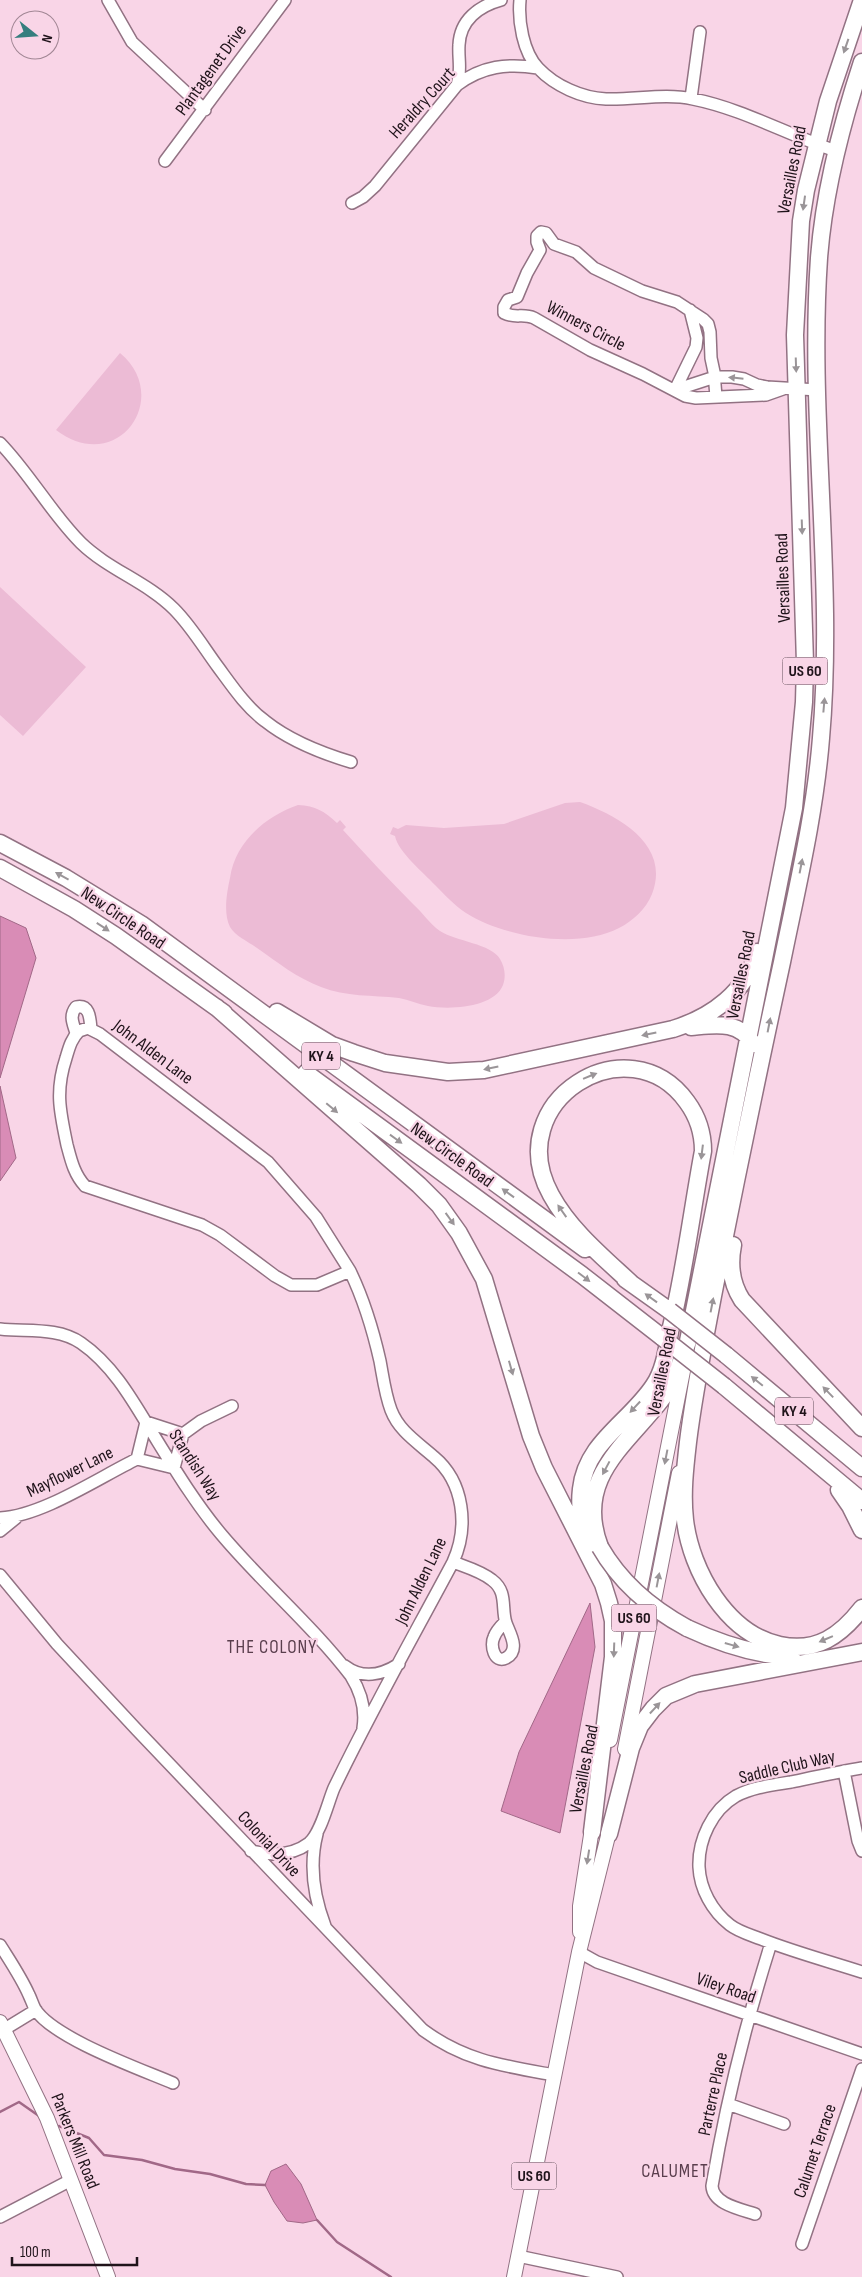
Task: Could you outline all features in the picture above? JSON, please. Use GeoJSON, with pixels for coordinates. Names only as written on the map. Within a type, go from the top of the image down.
{"type":"FeatureCollection","features":[{"type":"Feature","properties":{"kind":"highway","name":"Versailles Road"},"geometry":{"type":"LineString","coordinates":[[688,1341],[794,808],[805,663],[789,389],[795,335],[798,266],[806,190],[816,144],[828,101],[862,0]]}},
{"type":"Feature","properties":{"kind":"highway","name":"Versailles Road"},"geometry":{"type":"LineString","coordinates":[[693,1404],[813,806],[821,745],[826,686],[818,390],[817,310],[819,257],[823,222],[836,150],[862,62]]}},
{"type":"Feature","properties":{"kind":"highway","name":"New Circle Road"},"geometry":{"type":"LineString","coordinates":[[0,843],[95,895],[141,924],[670,1311],[862,1468]]}},
{"type":"Feature","properties":{"kind":"highway"},"geometry":{"type":"LineString","coordinates":[[674,1029],[710,1014],[743,984],[755,959],[784,858]]}},
{"type":"Feature","properties":{"kind":"highway","name":"New Circle Road"},"geometry":{"type":"LineString","coordinates":[[0,868],[83,914],[216,1007],[582,1275],[724,1386],[862,1501]]}},
{"type":"Feature","properties":{"kind":"highway"},"geometry":{"type":"LineString","coordinates":[[189,960],[332,1045],[386,1063],[419,1069],[448,1072],[484,1070],[674,1029],[728,1025],[749,1037],[762,1060]]}},
{"type":"Feature","properties":{"kind":"highway"},"geometry":{"type":"LineString","coordinates":[[216,1007],[419,1185],[439,1205],[459,1233],[484,1279],[531,1436],[595,1568],[609,1603],[614,1639],[614,1657],[592,1832]]}},
{"type":"Feature","properties":{"kind":"highway"},"geometry":{"type":"LineString","coordinates":[[595,1568],[590,1539],[580,1512],[583,1474],[602,1441],[646,1395],[658,1376],[678,1296],[703,1152],[703,1138],[693,1111],[673,1087],[647,1073],[620,1068],[595,1073],[581,1079],[556,1102],[547,1115],[541,1132],[539,1146],[540,1163],[550,1194],[571,1224],[599,1254],[632,1284]]}},
{"type":"Feature","properties":{"kind":"highway"},"geometry":{"type":"LineString","coordinates":[[754,1097],[743,1188],[731,1254],[730,1267],[734,1285],[750,1309],[862,1428]]}},
{"type":"Feature","properties":{"kind":"highway"},"geometry":{"type":"LineString","coordinates":[[688,1341],[673,1381],[662,1400],[621,1444],[602,1475],[594,1507],[595,1528],[600,1547],[620,1575],[645,1600],[687,1628],[725,1643],[767,1654],[801,1657],[839,1656]]}},
{"type":"Feature","properties":{"kind":"highway"},"geometry":{"type":"LineString","coordinates":[[693,1404],[684,1475],[683,1504],[690,1546],[700,1572],[713,1594],[736,1620],[761,1639],[774,1644],[800,1647],[828,1640],[849,1625],[862,1608]]}},
{"type":"Feature","properties":{"kind":"highway"},"geometry":{"type":"LineString","coordinates":[[773,1426],[834,1482],[850,1506],[862,1530]]}},
{"type":"Feature","properties":{"kind":"highway"},"geometry":{"type":"LineString","coordinates":[[609,1834],[631,1748],[640,1726],[666,1696],[695,1684],[862,1652]]}},
{"type":"Feature","properties":{"kind":"main road","name":"Versailles Road"},"geometry":{"type":"LineString","coordinates":[[579,1952],[580,1906],[592,1832],[688,1341]]}},
{"type":"Feature","properties":{"kind":"main road","name":"Versailles Road"},"geometry":{"type":"LineString","coordinates":[[514,2277],[579,1952],[609,1834],[693,1404]]}},
{"type":"Feature","properties":{"kind":"main road","name":"Parkers Mill Road"},"geometry":{"type":"LineString","coordinates":[[1,2028],[47,2118],[108,2277]]}},
{"type":"Feature","properties":{"kind":"street"},"geometry":{"type":"LineString","coordinates":[[108,0],[132,42],[205,110]]}},
{"type":"Feature","properties":{"kind":"street","name":"Plantagenet Drive"},"geometry":{"type":"LineString","coordinates":[[165,161],[286,0]]}},
{"type":"Feature","properties":{"kind":"street"},"geometry":{"type":"LineString","coordinates":[[457,84],[460,65],[458,45],[463,26],[478,9],[501,0]]}},
{"type":"Feature","properties":{"kind":"street"},"geometry":{"type":"LineString","coordinates":[[520,0],[523,35],[530,56],[538,68],[564,87],[586,96],[606,99],[691,98],[737,111],[816,144],[836,150]]}},
{"type":"Feature","properties":{"kind":"street"},"geometry":{"type":"LineString","coordinates":[[691,98],[700,32]]}},
{"type":"Feature","properties":{"kind":"street","name":"Heraldry Court"},"geometry":{"type":"LineString","coordinates":[[352,203],[363,197],[375,186],[457,84],[478,72],[505,65],[538,68]]}},
{"type":"Feature","properties":{"kind":"street","name":"Winners Circle"},"geometry":{"type":"LineString","coordinates":[[690,310],[677,302],[642,291],[609,276],[594,268],[576,252],[554,244],[540,250],[527,272],[517,297],[508,300],[504,307],[504,313],[516,317],[527,315],[590,350],[691,397],[766,395],[789,389]]}},
{"type":"Feature","properties":{"kind":"street"},"geometry":{"type":"LineString","coordinates":[[517,297],[527,315]]}},
{"type":"Feature","properties":{"kind":"street"},"geometry":{"type":"LineString","coordinates":[[690,310],[708,324],[716,397]]}},
{"type":"Feature","properties":{"kind":"street"},"geometry":{"type":"LineString","coordinates":[[675,390],[696,347],[697,338],[690,310]]}},
{"type":"Feature","properties":{"kind":"street","name":"Winners Circle"},"geometry":{"type":"LineString","coordinates":[[675,390],[715,378],[744,379],[758,386],[818,390]]}},
{"type":"Feature","properties":{"kind":"street"},"geometry":{"type":"LineString","coordinates":[[0,443],[33,482],[60,520],[82,544],[104,562],[148,589],[174,609],[241,697],[265,721],[294,739],[326,754],[350,762]]}},
{"type":"Feature","properties":{"kind":"street"},"geometry":{"type":"LineString","coordinates":[[92,1030],[89,1014],[86,1009],[80,1006],[76,1007],[71,1013],[76,1033],[70,1043],[61,1072],[58,1102],[76,1175],[86,1186],[202,1225],[220,1235],[275,1276],[291,1285],[317,1285],[350,1271]]}},
{"type":"Feature","properties":{"kind":"street","name":"John Alden Lane"},"geometry":{"type":"LineString","coordinates":[[76,1033],[82,1029],[92,1030],[100,1034],[268,1162],[316,1217],[350,1271],[363,1298],[374,1334],[386,1397],[391,1412],[403,1430],[445,1468],[458,1494],[462,1512],[462,1532],[458,1551],[333,1791],[319,1827],[313,1850],[312,1867],[316,1900],[326,1930]]}},
{"type":"Feature","properties":{"kind":"street","name":"Standish Way"},"geometry":{"type":"LineString","coordinates":[[0,1328],[60,1334],[71,1337],[108,1367],[146,1422],[174,1468],[221,1534],[351,1676],[361,1695],[364,1716],[361,1737]]}},
{"type":"Feature","properties":{"kind":"street"},"geometry":{"type":"LineString","coordinates":[[174,1468],[182,1434],[201,1421],[232,1406]]}},
{"type":"Feature","properties":{"kind":"street"},"geometry":{"type":"LineString","coordinates":[[146,1422],[182,1434]]}},
{"type":"Feature","properties":{"kind":"street","name":"Mayflower Lane"},"geometry":{"type":"LineString","coordinates":[[137,1459],[146,1422]]}},
{"type":"Feature","properties":{"kind":"street","name":"Mayflower Lane"},"geometry":{"type":"LineString","coordinates":[[0,1518],[19,1516],[56,1501],[137,1459],[174,1468]]}},
{"type":"Feature","properties":{"kind":"street","name":"Mayflower Lane"},"geometry":{"type":"LineString","coordinates":[[0,1531],[19,1516]]}},
{"type":"Feature","properties":{"kind":"street"},"geometry":{"type":"LineString","coordinates":[[453,1562],[484,1575],[498,1586],[505,1601],[506,1622]]}},
{"type":"Feature","properties":{"kind":"street","name":"Colonial Drive"},"geometry":{"type":"LineString","coordinates":[[0,1575],[57,1644],[326,1930],[423,2030],[447,2047],[490,2062],[554,2075]]}},
{"type":"Feature","properties":{"kind":"street","name":"Standish Way"},"geometry":{"type":"LineString","coordinates":[[341,1663],[354,1671],[372,1674],[386,1671],[399,1664]]}},
{"type":"Feature","properties":{"kind":"street","name":"Saddle Club Way"},"geometry":{"type":"LineString","coordinates":[[862,1768],[757,1788],[735,1797],[717,1814],[704,1836],[699,1864],[699,1876],[707,1898],[718,1914],[730,1926],[771,1943],[862,1972]]}},
{"type":"Feature","properties":{"kind":"street"},"geometry":{"type":"LineString","coordinates":[[844,1771],[858,1841],[862,1851]]}},
{"type":"Feature","properties":{"kind":"street","name":"John Alden Lane"},"geometry":{"type":"LineString","coordinates":[[252,1851],[273,1855],[291,1852],[309,1843],[319,1827]]}},
{"type":"Feature","properties":{"kind":"street"},"geometry":{"type":"LineString","coordinates":[[749,2015],[771,1943]]}},
{"type":"Feature","properties":{"kind":"street"},"geometry":{"type":"LineString","coordinates":[[0,1945],[16,1970],[36,2010],[64,2034],[173,2082]]}},
{"type":"Feature","properties":{"kind":"street","name":"Viley Road"},"geometry":{"type":"LineString","coordinates":[[579,1952],[597,1962],[862,2054]]}},
{"type":"Feature","properties":{"kind":"street"},"geometry":{"type":"LineString","coordinates":[[1,2028],[36,2010]]}},
{"type":"Feature","properties":{"kind":"street","name":"Parterre Place"},"geometry":{"type":"LineString","coordinates":[[749,2015],[728,2104],[713,2192],[724,2202],[755,2214]]}},
{"type":"Feature","properties":{"kind":"street","name":"Calumet Terrace"},"geometry":{"type":"LineString","coordinates":[[802,2244],[862,2069]]}},
{"type":"Feature","properties":{"kind":"street"},"geometry":{"type":"LineString","coordinates":[[728,2104],[784,2124]]}},
{"type":"Feature","properties":{"kind":"street"},"geometry":{"type":"LineString","coordinates":[[0,2217],[71,2180]]}},
{"type":"Feature","properties":{"kind":"street"},"geometry":{"type":"LineString","coordinates":[[518,2256],[614,2277]]}},
{"type":"Feature","properties":{"kind":"shaded area"},"geometry":{"type":"Polygon","coordinates":[[[120,353],[135,371],[141,390],[139,409],[131,426],[117,438],[100,444],[79,442],[56,430],[120,353]]]}},
{"type":"Feature","properties":{"kind":"shaded area"},"geometry":{"type":"Polygon","coordinates":[[[0,587],[86,667],[23,736],[0,715],[0,587]]]}},
{"type":"Feature","properties":{"kind":"shaded area"},"geometry":{"type":"Polygon","coordinates":[[[580,802],[625,824],[648,847],[654,861],[656,877],[652,894],[643,910],[629,922],[602,935],[583,938],[541,938],[500,929],[482,921],[466,913],[450,900],[412,862],[401,849],[395,836],[390,834],[393,827],[398,829],[406,825],[444,828],[504,824],[565,803],[580,802]]]}},
{"type":"Feature","properties":{"kind":"shaded area"},"geometry":{"type":"Polygon","coordinates":[[[298,805],[319,810],[337,823],[340,820],[346,827],[343,830],[440,931],[481,946],[496,954],[502,962],[504,972],[503,985],[498,993],[481,1003],[447,1008],[428,1006],[399,998],[340,993],[304,979],[235,933],[228,921],[226,902],[233,865],[238,853],[245,842],[264,823],[298,805]]]}},
{"type":"Feature","properties":{"kind":"shaded area"},"geometry":{"type":"Polygon","coordinates":[[[0,916],[26,928],[36,958],[0,1078],[0,916]]]}},
{"type":"Feature","properties":{"kind":"shaded area"},"geometry":{"type":"Polygon","coordinates":[[[0,1086],[16,1158],[0,1181],[0,1086]]]}},
{"type":"Feature","properties":{"kind":"shaded area"},"geometry":{"type":"Polygon","coordinates":[[[590,1603],[595,1647],[560,1833],[501,1811],[519,1752],[590,1603]]]}},
{"type":"Feature","properties":{"kind":"shaded area"},"geometry":{"type":"Polygon","coordinates":[[[286,2164],[301,2184],[317,2220],[303,2223],[287,2221],[274,2202],[265,2185],[271,2171],[286,2164]]]}},
{"type":"Feature","properties":{"kind":"waterway"},"geometry":{"type":"LineString","coordinates":[[0,2112],[19,2102],[39,2116]]}},
{"type":"Feature","properties":{"kind":"waterway"},"geometry":{"type":"LineString","coordinates":[[59,2126],[89,2138],[104,2155],[142,2160],[175,2169],[210,2174],[246,2184],[265,2185]]}},
{"type":"Feature","properties":{"kind":"waterway"},"geometry":{"type":"LineString","coordinates":[[317,2220],[337,2242],[391,2277]]}},
{"type":"Feature","properties":{"kind":"district","name":"THE COLONY"},"geometry":{"type":"Point","coordinates":[272,1647]}},
{"type":"Feature","properties":{"kind":"district","name":"CALUMET"},"geometry":{"type":"Point","coordinates":[675,2171]}}]}
